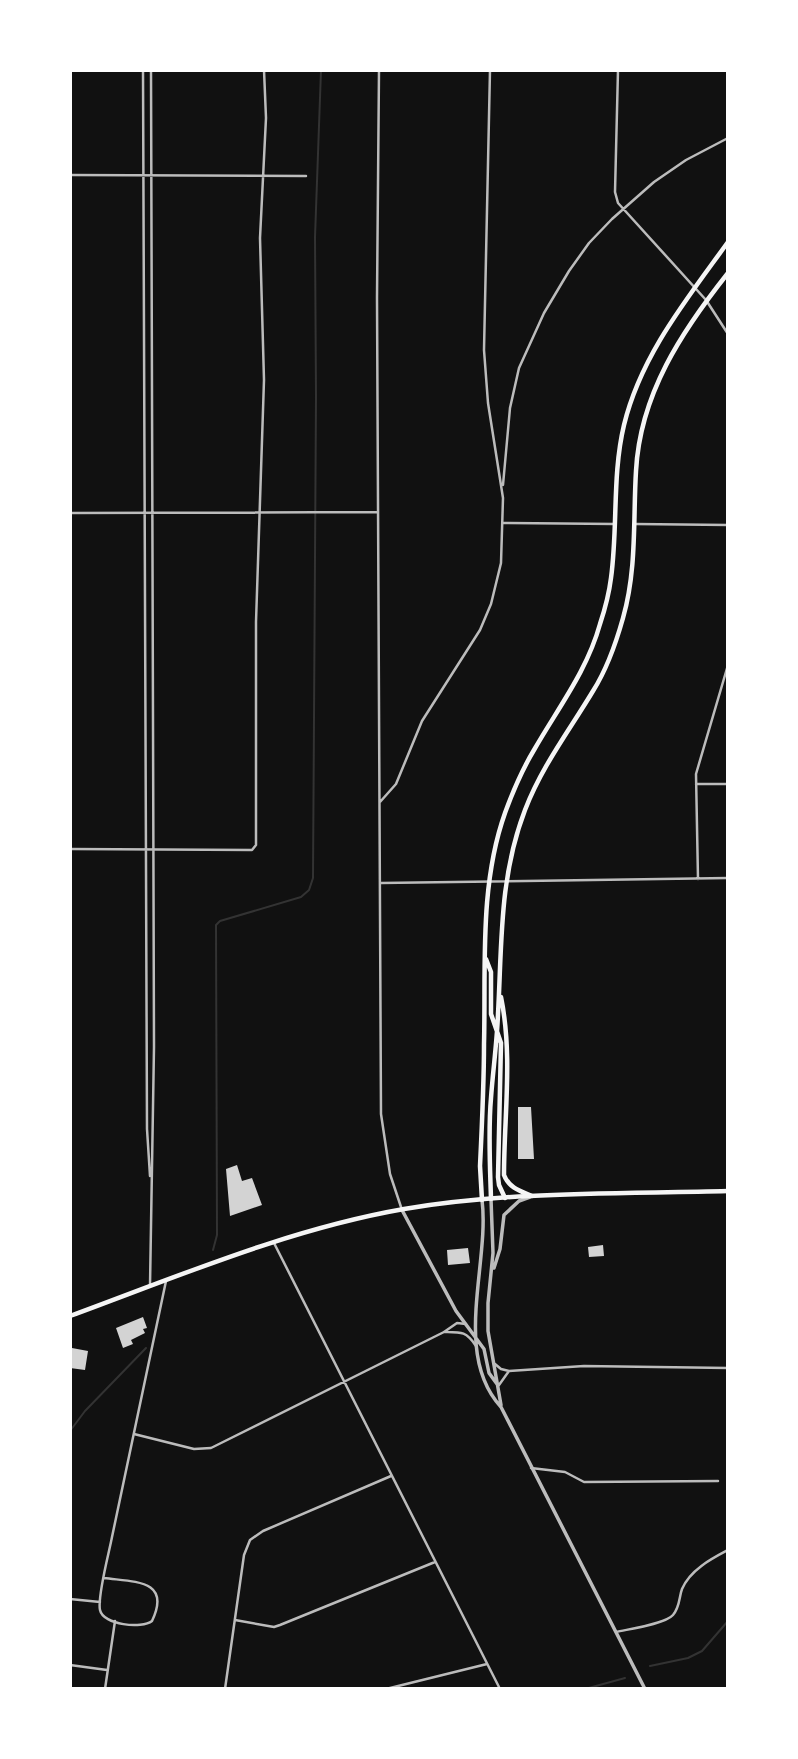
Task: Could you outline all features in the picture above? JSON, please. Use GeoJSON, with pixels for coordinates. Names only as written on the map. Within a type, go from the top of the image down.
{"type":"FeatureCollection","features":[{"type":"Feature","properties":{"kind":"main road"},"geometry":{"type":"LineString","coordinates":[[482,1200],[480,1166],[489,882],[505,814],[523,769],[577,681],[597,636],[611,579],[617,476],[627,414],[651,354],[728,242]]}},
{"type":"Feature","properties":{"kind":"main road"},"geometry":{"type":"LineString","coordinates":[[491,1199],[491,1100],[505,882],[518,830],[535,787],[558,744],[594,690],[613,651],[630,584],[636,469],[645,416],[669,358],[706,300],[728,273]]}},
{"type":"Feature","properties":{"kind":"main road"},"geometry":{"type":"LineString","coordinates":[[485,955],[491,972],[491,1014],[502,1054],[499,1182],[505,1198]]}},
{"type":"Feature","properties":{"kind":"main road"},"geometry":{"type":"LineString","coordinates":[[500,990],[505,1017],[507,1067],[504,1175],[513,1188],[533,1196]]}},
{"type":"Feature","properties":{"kind":"main road"},"geometry":{"type":"LineString","coordinates":[[70,1316],[274,1243],[366,1217],[402,1210],[533,1196],[728,1191]]}},
{"type":"Feature","properties":{"kind":"street"},"geometry":{"type":"LineString","coordinates":[[144,70],[146,1129],[151,1183]]}},
{"type":"Feature","properties":{"kind":"street"},"geometry":{"type":"LineString","coordinates":[[150,70],[154,1149],[150,1286]]}},
{"type":"Feature","properties":{"kind":"street"},"geometry":{"type":"LineString","coordinates":[[70,849],[252,850],[255,847],[256,622],[264,380],[260,238],[265,174],[264,70]]}},
{"type":"Feature","properties":{"kind":"street"},"geometry":{"type":"LineString","coordinates":[[379,70],[377,299],[382,1132],[390,1174],[402,1210],[466,1324],[484,1349],[489,1373],[498,1386]]}},
{"type":"Feature","properties":{"kind":"street"},"geometry":{"type":"LineString","coordinates":[[490,70],[484,351],[488,403],[503,491]]}},
{"type":"Feature","properties":{"kind":"street"},"geometry":{"type":"LineString","coordinates":[[618,70],[615,192],[622,209],[695,287],[728,334]]}},
{"type":"Feature","properties":{"kind":"street"},"geometry":{"type":"LineString","coordinates":[[380,802],[396,784],[422,721],[470,649],[486,617],[500,564],[510,408],[523,355],[544,313],[589,243],[622,209],[670,170],[728,138]]}},
{"type":"Feature","properties":{"kind":"street"},"geometry":{"type":"LineString","coordinates":[[70,175],[306,176]]}},
{"type":"Feature","properties":{"kind":"street"},"geometry":{"type":"LineString","coordinates":[[70,513],[378,512]]}},
{"type":"Feature","properties":{"kind":"street"},"geometry":{"type":"LineString","coordinates":[[503,523],[615,524]]}},
{"type":"Feature","properties":{"kind":"street"},"geometry":{"type":"LineString","coordinates":[[635,524],[728,525]]}},
{"type":"Feature","properties":{"kind":"street"},"geometry":{"type":"LineString","coordinates":[[698,879],[696,784],[700,758],[728,665]]}},
{"type":"Feature","properties":{"kind":"street"},"geometry":{"type":"LineString","coordinates":[[696,784],[728,783]]}},
{"type":"Feature","properties":{"kind":"street"},"geometry":{"type":"LineString","coordinates":[[380,884],[728,878]]}},
{"type":"Feature","properties":{"kind":"street"},"geometry":{"type":"LineString","coordinates":[[492,1273],[500,1250],[504,1215],[519,1201],[533,1196]]}},
{"type":"Feature","properties":{"kind":"street"},"geometry":{"type":"LineString","coordinates":[[491,1199],[492,1273],[488,1316],[501,1407]]}},
{"type":"Feature","properties":{"kind":"street"},"geometry":{"type":"LineString","coordinates":[[482,1200],[484,1235],[475,1308],[475,1338],[491,1396],[501,1407],[645,1689]]}},
{"type":"Feature","properties":{"kind":"street"},"geometry":{"type":"LineString","coordinates":[[274,1243],[500,1689]]}},
{"type":"Feature","properties":{"kind":"street"},"geometry":{"type":"LineString","coordinates":[[104,1578],[147,1584],[157,1592],[154,1617],[148,1624],[140,1626],[114,1621],[102,1615],[100,1602],[104,1578],[166,1281]]}},
{"type":"Feature","properties":{"kind":"street"},"geometry":{"type":"LineString","coordinates":[[134,1434],[194,1449],[211,1448],[457,1324],[466,1324]]}},
{"type":"Feature","properties":{"kind":"street"},"geometry":{"type":"LineString","coordinates":[[444,1332],[468,1334],[477,1348]]}},
{"type":"Feature","properties":{"kind":"street"},"geometry":{"type":"LineString","coordinates":[[493,1362],[501,1369],[509,1371],[584,1366],[728,1367]]}},
{"type":"Feature","properties":{"kind":"street"},"geometry":{"type":"LineString","coordinates":[[498,1386],[509,1371]]}},
{"type":"Feature","properties":{"kind":"street"},"geometry":{"type":"LineString","coordinates":[[531,1468],[565,1472],[584,1482],[718,1481]]}},
{"type":"Feature","properties":{"kind":"street"},"geometry":{"type":"LineString","coordinates":[[225,1689],[244,1556],[247,1544],[253,1536],[391,1476]]}},
{"type":"Feature","properties":{"kind":"street"},"geometry":{"type":"LineString","coordinates":[[616,1632],[671,1617],[678,1607],[682,1589],[691,1575],[728,1550]]}},
{"type":"Feature","properties":{"kind":"street"},"geometry":{"type":"LineString","coordinates":[[235,1620],[274,1627],[281,1625],[435,1562]]}},
{"type":"Feature","properties":{"kind":"street"},"geometry":{"type":"LineString","coordinates":[[70,1599],[100,1602]]}},
{"type":"Feature","properties":{"kind":"street"},"geometry":{"type":"LineString","coordinates":[[105,1689],[114,1621]]}},
{"type":"Feature","properties":{"kind":"street"},"geometry":{"type":"LineString","coordinates":[[386,1689],[487,1664]]}},
{"type":"Feature","properties":{"kind":"street"},"geometry":{"type":"LineString","coordinates":[[70,1665],[107,1670]]}},
{"type":"Feature","properties":{"kind":"building"},"geometry":{"type":"Polygon","coordinates":[[[518,1107],[531,1107],[534,1159],[518,1159],[518,1107]]]}},
{"type":"Feature","properties":{"kind":"building"},"geometry":{"type":"Polygon","coordinates":[[[237,1165],[242,1181],[252,1178],[262,1205],[230,1216],[226,1169],[237,1165]]]}},
{"type":"Feature","properties":{"kind":"building"},"geometry":{"type":"Polygon","coordinates":[[[603,1245],[604,1256],[589,1257],[588,1247],[603,1245]]]}},
{"type":"Feature","properties":{"kind":"building"},"geometry":{"type":"Polygon","coordinates":[[[468,1248],[470,1263],[448,1265],[447,1250],[468,1248]]]}},
{"type":"Feature","properties":{"kind":"building"},"geometry":{"type":"Polygon","coordinates":[[[143,1317],[147,1328],[143,1329],[145,1333],[131,1340],[133,1344],[123,1348],[116,1328],[143,1317]]]}},
{"type":"Feature","properties":{"kind":"building"},"geometry":{"type":"Polygon","coordinates":[[[72,1348],[88,1351],[85,1370],[70,1368],[72,1348]]]}},
{"type":"Feature","properties":{"kind":"waterway"},"geometry":{"type":"LineString","coordinates":[[213,1250],[217,1235],[216,925],[220,921],[301,897],[309,890],[313,878],[315,237],[321,70]]}},
{"type":"Feature","properties":{"kind":"waterway"},"geometry":{"type":"LineString","coordinates":[[70,1431],[85,1411],[146,1348]]}},
{"type":"Feature","properties":{"kind":"waterway"},"geometry":{"type":"LineString","coordinates":[[650,1666],[688,1658],[702,1651],[728,1621]]}},
{"type":"Feature","properties":{"kind":"waterway"},"geometry":{"type":"LineString","coordinates":[[585,1689],[625,1678]]}}]}
